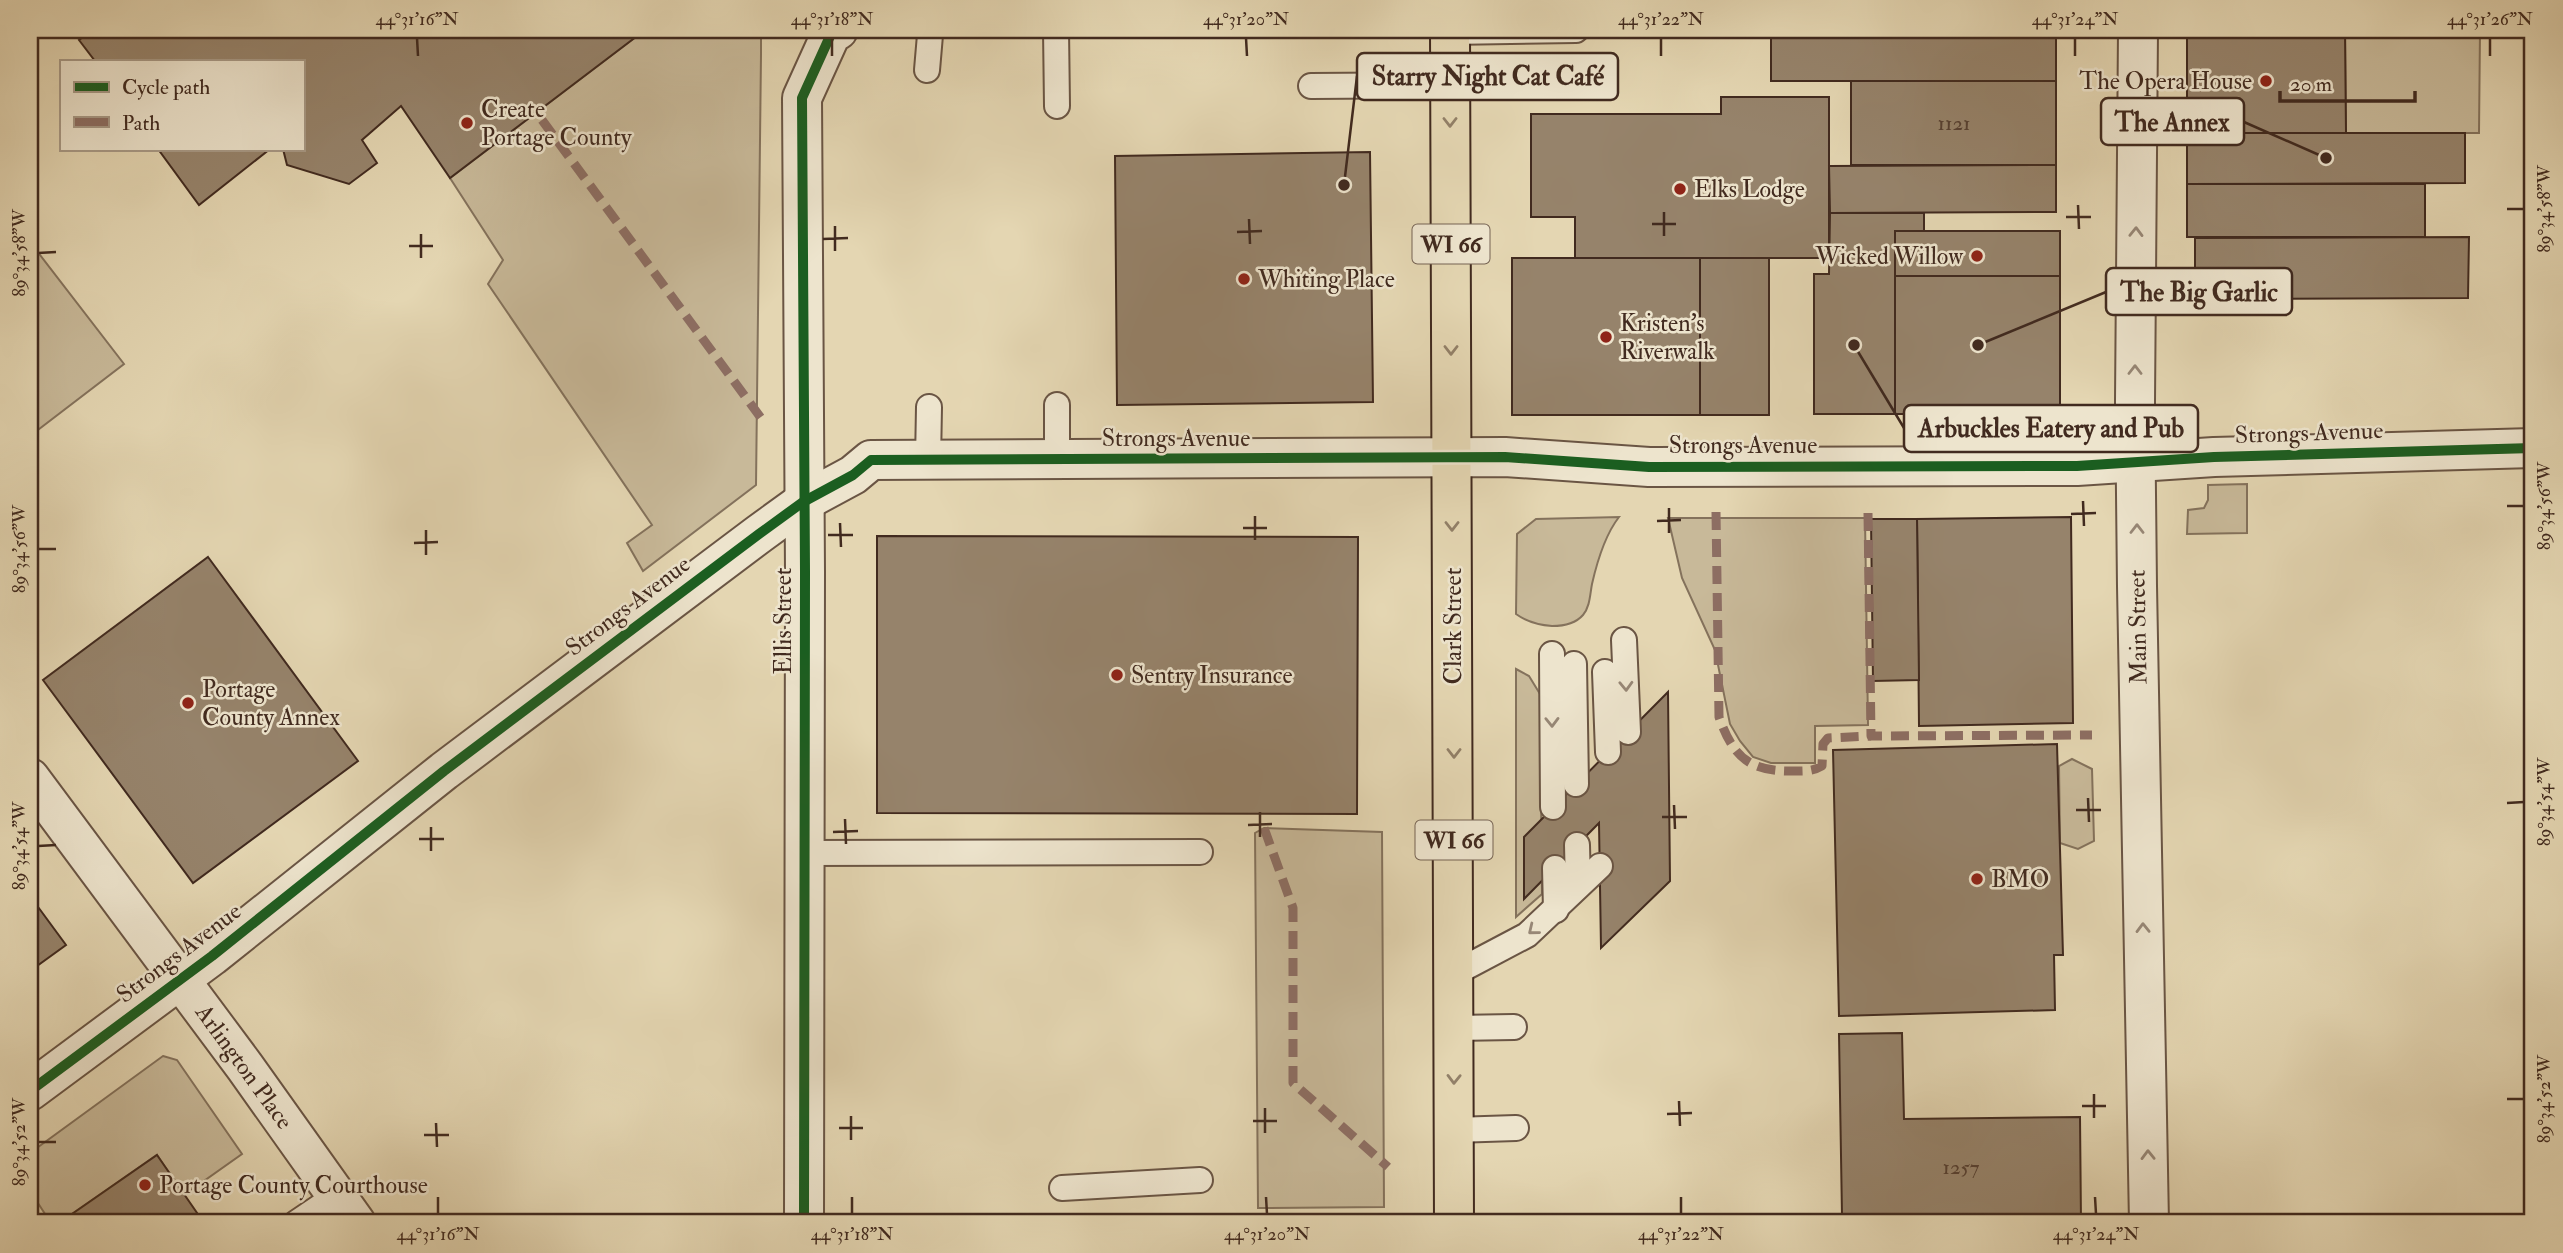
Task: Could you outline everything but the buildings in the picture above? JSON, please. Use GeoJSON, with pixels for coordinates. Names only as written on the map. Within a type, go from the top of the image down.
{"type":"FeatureCollection","features":[{"type":"Feature","properties":{"kind":"main road","name":"Clark Street"},"geometry":{"type":"LineString","coordinates":[[1450,31],[1454,1223]]}},
{"type":"Feature","properties":{"kind":"street","name":"Ellis Street"},"geometry":{"type":"LineString","coordinates":[[804,1223],[805,571],[802,98],[831,34],[838,30]]}},
{"type":"Feature","properties":{"kind":"street","name":"Main Street"},"geometry":{"type":"LineString","coordinates":[[2138,30],[2136,462],[2149,1223]]}},
{"type":"Feature","properties":{"kind":"street","name":"Strongs Avenue"},"geometry":{"type":"LineString","coordinates":[[30,1091],[180,980],[444,771],[803,502],[853,475],[872,460],[1505,457],[1649,467],[2077,466],[2214,457],[2533,448]]}},
{"type":"Feature","properties":{"kind":"street","name":"Arlington Place"},"geometry":{"type":"LineString","coordinates":[[30,778],[346,1210]]}},
{"type":"Feature","properties":{"kind":"lane"},"geometry":{"type":"LineString","coordinates":[[926,30],[930,35],[927,71]]}},
{"type":"Feature","properties":{"kind":"lane"},"geometry":{"type":"LineString","coordinates":[[1056,30],[1057,106]]}},
{"type":"Feature","properties":{"kind":"lane"},"geometry":{"type":"LineString","coordinates":[[1450,31],[1576,30]]}},
{"type":"Feature","properties":{"kind":"lane"},"geometry":{"type":"LineString","coordinates":[[1311,86],[1450,85]]}},
{"type":"Feature","properties":{"kind":"lane"},"geometry":{"type":"LineString","coordinates":[[1057,405],[1057,460]]}},
{"type":"Feature","properties":{"kind":"lane"},"geometry":{"type":"LineString","coordinates":[[928,461],[929,407]]}},
{"type":"Feature","properties":{"kind":"lane"},"geometry":{"type":"LineString","coordinates":[[1624,640],[1628,732]]}},
{"type":"Feature","properties":{"kind":"lane"},"geometry":{"type":"LineString","coordinates":[[1552,654],[1553,807]]}},
{"type":"Feature","properties":{"kind":"lane"},"geometry":{"type":"LineString","coordinates":[[1574,664],[1576,784]]}},
{"type":"Feature","properties":{"kind":"lane"},"geometry":{"type":"LineString","coordinates":[[1605,672],[1608,752]]}},
{"type":"Feature","properties":{"kind":"lane"},"geometry":{"type":"LineString","coordinates":[[1577,845],[1578,885]]}},
{"type":"Feature","properties":{"kind":"lane"},"geometry":{"type":"LineString","coordinates":[[804,853],[1200,852]]}},
{"type":"Feature","properties":{"kind":"lane"},"geometry":{"type":"LineString","coordinates":[[1455,973],[1527,935],[1600,866]]}},
{"type":"Feature","properties":{"kind":"lane"},"geometry":{"type":"LineString","coordinates":[[1555,868],[1556,910]]}},
{"type":"Feature","properties":{"kind":"lane"},"geometry":{"type":"LineString","coordinates":[[1455,1028],[1514,1027]]}},
{"type":"Feature","properties":{"kind":"lane"},"geometry":{"type":"LineString","coordinates":[[1454,1130],[1516,1128]]}},
{"type":"Feature","properties":{"kind":"lane"},"geometry":{"type":"LineString","coordinates":[[1062,1188],[1200,1180]]}},
{"type":"Feature","properties":{"kind":"lane"},"geometry":{"type":"LineString","coordinates":[[296,1223],[346,1210]]}},
{"type":"Feature","properties":{"kind":"shaded area"},"geometry":{"type":"Polygon","coordinates":[[[645,30],[761,30],[761,54],[756,485],[643,571],[627,543],[652,525],[488,284],[503,260],[450,178],[645,30]]]}},
{"type":"Feature","properties":{"kind":"shaded area"},"geometry":{"type":"Polygon","coordinates":[[[2345,30],[2480,30],[2479,133],[2346,133],[2345,30]]]}},
{"type":"Feature","properties":{"kind":"shaded area"},"geometry":{"type":"Polygon","coordinates":[[[30,242],[124,364],[30,436],[30,242]]]}},
{"type":"Feature","properties":{"kind":"shaded area"},"geometry":{"type":"Polygon","coordinates":[[[2247,484],[2247,533],[2187,534],[2188,510],[2204,508],[2208,500],[2208,485],[2247,484]]]}},
{"type":"Feature","properties":{"kind":"shaded area"},"geometry":{"type":"Polygon","coordinates":[[[1619,517],[1602,549],[1588,604],[1580,618],[1569,624],[1552,626],[1533,623],[1516,614],[1517,534],[1536,519],[1619,517]]]}},
{"type":"Feature","properties":{"kind":"shaded area"},"geometry":{"type":"Polygon","coordinates":[[[1668,518],[1865,518],[1868,725],[1815,726],[1815,763],[1771,763],[1753,757],[1730,724],[1715,650],[1682,578],[1668,518]]]}},
{"type":"Feature","properties":{"kind":"shaded area"},"geometry":{"type":"Polygon","coordinates":[[[1516,669],[1529,676],[1540,694],[1542,894],[1516,917],[1516,669]]]}},
{"type":"Feature","properties":{"kind":"shaded area"},"geometry":{"type":"Polygon","coordinates":[[[2072,759],[2092,769],[2094,841],[2078,849],[2060,843],[2059,766],[2072,759]]]}},
{"type":"Feature","properties":{"kind":"shaded area"},"geometry":{"type":"Polygon","coordinates":[[[1264,828],[1382,832],[1384,1207],[1258,1208],[1255,833],[1264,828]]]}},
{"type":"Feature","properties":{"kind":"shaded area"},"geometry":{"type":"Polygon","coordinates":[[[163,1056],[177,1060],[242,1154],[184,1195],[157,1155],[59,1223],[51,1223],[30,1191],[30,1153],[163,1056]]]}},
{"type":"Feature","properties":{"kind":"marked path"},"geometry":{"type":"LineString","coordinates":[[542,120],[764,422]]}},
{"type":"Feature","properties":{"kind":"marked path"},"geometry":{"type":"LineString","coordinates":[[1716,512],[1719,717],[1730,742],[1744,759],[1763,768],[1807,771],[1822,766],[1823,744],[1828,738],[1871,736]]}},
{"type":"Feature","properties":{"kind":"marked path"},"geometry":{"type":"LineString","coordinates":[[1868,513],[1871,736],[2092,735]]}},
{"type":"Feature","properties":{"kind":"marked path"},"geometry":{"type":"LineString","coordinates":[[1264,828],[1293,908],[1293,1083],[1388,1167]]}},
{"type":"Feature","properties":{"kind":"cycle path"},"geometry":{"type":"LineString","coordinates":[[804,1223],[805,571],[802,98],[831,34],[838,30]]}},
{"type":"Feature","properties":{"kind":"cycle path"},"geometry":{"type":"LineString","coordinates":[[30,1091],[212,956],[444,771],[759,534],[803,502],[853,475],[871,460],[1505,457],[1649,467],[2077,466],[2214,457],[2533,448]]}},
{"type":"Feature","properties":{"kind":"place","name":"The Opera House"},"geometry":{"type":"Point","coordinates":[2266,81]}},
{"type":"Feature","properties":{"kind":"place","name":"Create Portage County"},"geometry":{"type":"Point","coordinates":[467,123]}},
{"type":"Feature","properties":{"kind":"place","name":"The Annex"},"geometry":{"type":"Point","coordinates":[2326,158]}},
{"type":"Feature","properties":{"kind":"place","name":"Starry Night Cat Café"},"geometry":{"type":"Point","coordinates":[1344,185]}},
{"type":"Feature","properties":{"kind":"place","name":"Elks Lodge"},"geometry":{"type":"Point","coordinates":[1680,189]}},
{"type":"Feature","properties":{"kind":"place","name":"Wicked Willow"},"geometry":{"type":"Point","coordinates":[1977,256]}},
{"type":"Feature","properties":{"kind":"place","name":"Whiting Place"},"geometry":{"type":"Point","coordinates":[1244,279]}},
{"type":"Feature","properties":{"kind":"place","name":"Kristen's Riverwalk"},"geometry":{"type":"Point","coordinates":[1606,337]}},
{"type":"Feature","properties":{"kind":"place","name":"Arbuckles Eatery and Pub"},"geometry":{"type":"Point","coordinates":[1854,345]}},
{"type":"Feature","properties":{"kind":"place","name":"The Big Garlic"},"geometry":{"type":"Point","coordinates":[1978,345]}},
{"type":"Feature","properties":{"kind":"place","name":"Sentry Insurance"},"geometry":{"type":"Point","coordinates":[1117,675]}},
{"type":"Feature","properties":{"kind":"place","name":"Portage County Annex"},"geometry":{"type":"Point","coordinates":[188,703]}},
{"type":"Feature","properties":{"kind":"place","name":"BMO"},"geometry":{"type":"Point","coordinates":[1977,879]}},
{"type":"Feature","properties":{"kind":"place","name":"Portage County Courthouse"},"geometry":{"type":"Point","coordinates":[145,1185]}}]}
